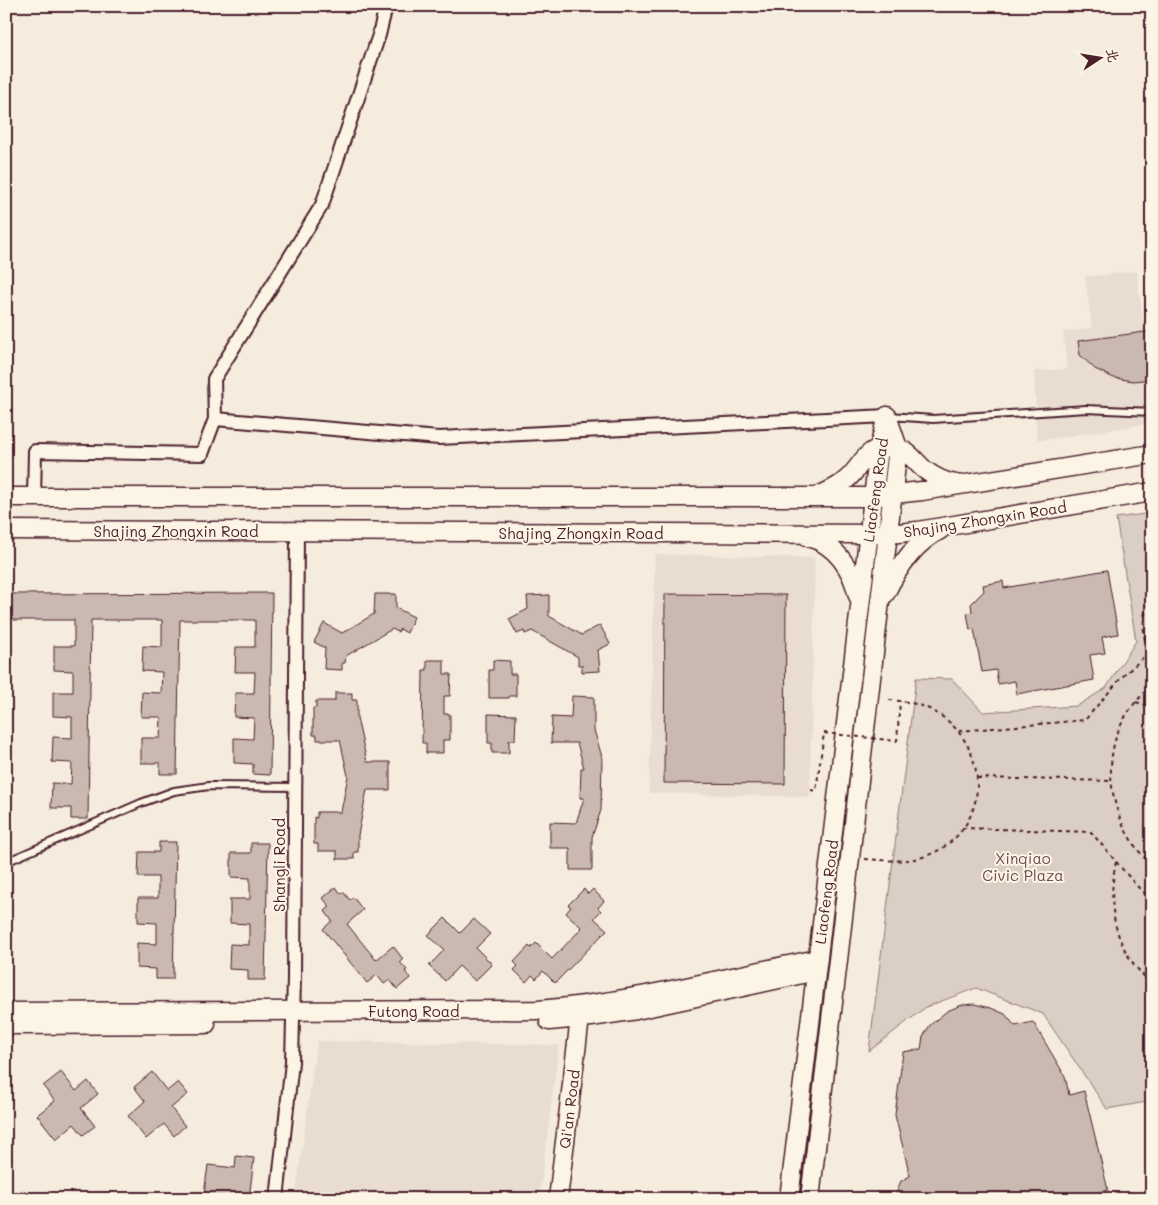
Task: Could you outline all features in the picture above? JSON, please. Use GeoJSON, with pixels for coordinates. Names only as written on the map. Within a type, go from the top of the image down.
{"type":"FeatureCollection","features":[{"type":"Feature","properties":{"kind":"street"},"geometry":{"type":"LineString","coordinates":[[34,497],[34,451],[202,454],[215,419],[214,379],[322,205],[379,35],[386,6]]}},
{"type":"Feature","properties":{"kind":"street"},"geometry":{"type":"LineString","coordinates":[[215,419],[439,438],[887,416]]}},
{"type":"Feature","properties":{"kind":"street","name":"Liaofeng Road"},"geometry":{"type":"LineString","coordinates":[[810,1199],[898,448],[887,416]]}},
{"type":"Feature","properties":{"kind":"street","name":"Liaofeng Road"},"geometry":{"type":"LineString","coordinates":[[789,1199],[868,534],[879,448],[887,416]]}},
{"type":"Feature","properties":{"kind":"street"},"geometry":{"type":"LineString","coordinates":[[813,497],[831,490],[846,480],[870,452],[879,448],[898,448],[910,454],[931,474],[947,482],[964,484]]}},
{"type":"Feature","properties":{"kind":"street"},"geometry":{"type":"LineString","coordinates":[[6,497],[873,496],[893,495],[1152,454]]}},
{"type":"Feature","properties":{"kind":"street","name":"Shajing Zhongxin Road"},"geometry":{"type":"LineString","coordinates":[[6,530],[888,534],[948,526],[1152,492]]}},
{"type":"Feature","properties":{"kind":"street"},"geometry":{"type":"LineString","coordinates":[[880,609],[885,593],[907,557],[931,534],[948,526]]}},
{"type":"Feature","properties":{"kind":"street","name":"Shangli Road"},"geometry":{"type":"LineString","coordinates":[[277,1199],[292,1062],[297,532]]}},
{"type":"Feature","properties":{"kind":"street"},"geometry":{"type":"LineString","coordinates":[[801,535],[822,542],[831,548],[846,565],[855,584],[860,610]]}},
{"type":"Feature","properties":{"kind":"street","name":"Futong Road"},"geometry":{"type":"LineString","coordinates":[[6,1025],[538,1010],[563,1008],[650,994],[817,965]]}},
{"type":"Feature","properties":{"kind":"street","name":"Futong Road"},"geometry":{"type":"LineString","coordinates":[[6,1012],[539,1021],[580,1018],[658,1006],[817,965]]}},
{"type":"Feature","properties":{"kind":"street","name":"Qi'an Road"},"geometry":{"type":"LineString","coordinates":[[558,1199],[580,1018]]}},
{"type":"Feature","properties":{"kind":"lane"},"geometry":{"type":"LineString","coordinates":[[887,416],[933,419],[1086,409],[1152,412]]}},
{"type":"Feature","properties":{"kind":"lane"},"geometry":{"type":"LineString","coordinates":[[6,862],[174,791],[209,786],[296,787]]}},
{"type":"Feature","properties":{"kind":"path"},"geometry":{"type":"LineString","coordinates":[[959,731],[1085,720],[1114,685],[1148,653],[1143,636],[1144,618],[1152,597]]}},
{"type":"Feature","properties":{"kind":"path"},"geometry":{"type":"LineString","coordinates":[[1152,685],[1136,702],[1122,722],[1117,735],[1112,762],[1115,804],[1125,830],[1140,853],[1152,865]]}},
{"type":"Feature","properties":{"kind":"path"},"geometry":{"type":"LineString","coordinates":[[850,859],[904,861],[926,856],[942,847],[962,828],[975,796],[976,778],[971,751],[952,723],[933,710],[912,702],[889,700]]}},
{"type":"Feature","properties":{"kind":"path"},"geometry":{"type":"LineString","coordinates":[[811,790],[816,791],[824,733],[897,741],[900,701]]}},
{"type":"Feature","properties":{"kind":"path"},"geometry":{"type":"LineString","coordinates":[[1136,702],[1152,707]]}},
{"type":"Feature","properties":{"kind":"path"},"geometry":{"type":"LineString","coordinates":[[976,778],[1112,781]]}},
{"type":"Feature","properties":{"kind":"path"},"geometry":{"type":"LineString","coordinates":[[962,828],[1091,832],[1152,901]]}},
{"type":"Feature","properties":{"kind":"path"},"geometry":{"type":"LineString","coordinates":[[1116,862],[1112,897],[1117,932],[1133,964],[1152,984]]}},
{"type":"Feature","properties":{"kind":"shaded area"},"geometry":{"type":"Polygon","coordinates":[[[1137,271],[1143,321],[1152,320],[1152,423],[1037,441],[1034,371],[1067,369],[1063,332],[1092,328],[1085,277],[1137,271]]]}},
{"type":"Feature","properties":{"kind":"shaded area"},"geometry":{"type":"Polygon","coordinates":[[[655,554],[815,558],[810,797],[649,793],[655,554]]]}},
{"type":"Feature","properties":{"kind":"shaded area"},"geometry":{"type":"Polygon","coordinates":[[[317,1041],[559,1045],[539,1199],[295,1199],[317,1041]]]}},
{"type":"Feature","properties":{"kind":"green space","name":"Xinqiao Civic Plaza"},"geometry":{"type":"Polygon","coordinates":[[[1152,513],[1152,1101],[1107,1109],[1043,1014],[976,988],[926,1007],[869,1051],[916,678],[952,679],[983,712],[1077,706],[1106,688],[1136,641],[1116,518],[1152,513]]]}},
{"type":"Feature","properties":{"kind":"building"},"geometry":{"type":"Polygon","coordinates":[[[1152,331],[1152,379],[1134,381],[1114,378],[1095,369],[1080,355],[1078,341],[1152,331]]]}},
{"type":"Feature","properties":{"kind":"building"},"geometry":{"type":"Polygon","coordinates":[[[1107,570],[1118,634],[1102,637],[1105,653],[1090,655],[1094,680],[1017,694],[1015,681],[998,684],[996,670],[982,672],[974,629],[970,630],[967,613],[972,612],[971,604],[984,591],[983,585],[1003,581],[1004,588],[1107,570]]]}},
{"type":"Feature","properties":{"kind":"building"},"geometry":{"type":"Polygon","coordinates":[[[272,593],[270,775],[253,774],[253,764],[234,763],[234,738],[253,739],[254,718],[234,717],[235,693],[254,693],[255,672],[235,672],[236,647],[255,647],[255,620],[180,620],[177,774],[160,774],[160,763],[141,763],[141,738],[160,738],[161,717],[141,717],[142,692],[161,693],[162,672],[142,671],[143,646],[162,647],[162,620],[91,620],[88,819],[71,819],[71,808],[51,808],[52,783],[71,784],[72,763],[52,762],[53,737],[72,738],[72,717],[53,716],[53,692],[73,692],[73,671],[54,670],[54,646],[74,646],[74,620],[6,620],[6,594],[272,593]]]}},
{"type":"Feature","properties":{"kind":"building"},"geometry":{"type":"Polygon","coordinates":[[[375,594],[396,594],[396,608],[414,617],[407,633],[400,629],[398,632],[392,629],[346,656],[345,663],[342,663],[342,670],[324,669],[325,648],[314,642],[324,623],[342,633],[374,614],[375,594]]]}},
{"type":"Feature","properties":{"kind":"building"},"geometry":{"type":"Polygon","coordinates":[[[665,594],[786,595],[785,784],[664,783],[665,594]]]}},
{"type":"Feature","properties":{"kind":"building"},"geometry":{"type":"Polygon","coordinates":[[[549,595],[549,616],[582,635],[600,625],[610,644],[598,650],[600,671],[582,672],[582,665],[578,665],[578,657],[532,631],[525,634],[524,631],[517,634],[509,619],[528,609],[527,596],[549,595]]]}},
{"type":"Feature","properties":{"kind":"building"},"geometry":{"type":"Polygon","coordinates":[[[427,660],[444,660],[444,674],[451,674],[450,696],[444,696],[444,714],[450,714],[450,740],[443,740],[443,753],[426,753],[426,743],[422,743],[423,670],[427,670],[427,660]]]}},
{"type":"Feature","properties":{"kind":"building"},"geometry":{"type":"Polygon","coordinates":[[[493,660],[510,661],[510,674],[516,674],[516,696],[489,698],[489,670],[493,670],[493,660]]]}},
{"type":"Feature","properties":{"kind":"building"},"geometry":{"type":"Polygon","coordinates":[[[335,693],[352,693],[352,700],[357,700],[357,718],[367,762],[390,762],[390,790],[367,790],[358,835],[358,852],[354,852],[354,859],[337,859],[337,851],[318,851],[318,844],[314,844],[314,817],[317,818],[317,812],[341,812],[348,776],[340,740],[317,740],[317,735],[313,735],[313,708],[316,708],[316,701],[335,701],[335,693]]]}},
{"type":"Feature","properties":{"kind":"building"},"geometry":{"type":"Polygon","coordinates":[[[572,696],[594,697],[594,730],[602,757],[601,810],[592,837],[592,870],[570,870],[570,848],[550,848],[550,822],[576,823],[584,798],[580,798],[581,768],[584,768],[577,743],[551,743],[552,717],[571,718],[572,696]]]}},
{"type":"Feature","properties":{"kind":"building"},"geometry":{"type":"Polygon","coordinates":[[[488,714],[516,715],[515,740],[509,740],[509,753],[492,753],[492,743],[488,743],[488,714]]]}},
{"type":"Feature","properties":{"kind":"building"},"geometry":{"type":"Polygon","coordinates":[[[159,842],[176,842],[173,979],[156,979],[156,969],[137,968],[137,943],[157,944],[157,923],[138,922],[138,898],[158,898],[158,877],[138,877],[139,852],[159,852],[159,842]]]}},
{"type":"Feature","properties":{"kind":"building"},"geometry":{"type":"Polygon","coordinates":[[[251,843],[268,843],[265,980],[248,980],[248,970],[229,969],[230,944],[249,945],[249,924],[230,923],[230,899],[250,899],[250,878],[231,877],[231,853],[251,853],[251,843]]]}},
{"type":"Feature","properties":{"kind":"building"},"geometry":{"type":"Polygon","coordinates":[[[336,887],[341,894],[343,892],[350,900],[353,897],[363,910],[347,924],[376,960],[393,946],[403,959],[400,962],[407,970],[405,971],[410,978],[397,989],[390,980],[384,984],[377,975],[367,983],[323,929],[332,921],[325,911],[330,907],[323,898],[336,887]]]}},
{"type":"Feature","properties":{"kind":"building"},"geometry":{"type":"Polygon","coordinates":[[[584,889],[588,894],[593,889],[604,901],[598,908],[601,911],[594,918],[607,930],[555,983],[543,971],[536,979],[532,975],[526,982],[514,970],[518,966],[514,962],[529,946],[531,948],[536,943],[552,959],[582,928],[566,913],[571,907],[568,905],[584,889]]]}},
{"type":"Feature","properties":{"kind":"building"},"geometry":{"type":"Polygon","coordinates":[[[445,918],[460,933],[474,919],[490,934],[476,948],[492,964],[475,981],[459,966],[445,981],[429,966],[444,950],[428,935],[445,918]]]}},
{"type":"Feature","properties":{"kind":"building"},"geometry":{"type":"Polygon","coordinates":[[[974,1004],[1005,1014],[1015,1026],[1033,1022],[1065,1076],[1069,1095],[1084,1091],[1108,1190],[1067,1199],[894,1199],[901,1181],[910,1176],[895,1115],[903,1052],[921,1049],[923,1037],[930,1025],[947,1011],[962,1005],[974,1004]]]}},
{"type":"Feature","properties":{"kind":"building"},"geometry":{"type":"Polygon","coordinates":[[[61,1072],[76,1091],[88,1081],[98,1094],[81,1108],[95,1126],[83,1135],[74,1124],[56,1139],[37,1115],[55,1101],[43,1086],[61,1072]]]}},
{"type":"Feature","properties":{"kind":"building"},"geometry":{"type":"Polygon","coordinates":[[[152,1072],[167,1091],[178,1082],[188,1094],[171,1108],[185,1126],[174,1136],[164,1124],[146,1139],[128,1116],[145,1101],[134,1087],[152,1072]]]}},
{"type":"Feature","properties":{"kind":"building"},"geometry":{"type":"Polygon","coordinates":[[[236,1156],[254,1158],[249,1199],[231,1199],[231,1197],[204,1194],[208,1165],[235,1168],[236,1156]]]}}]}
